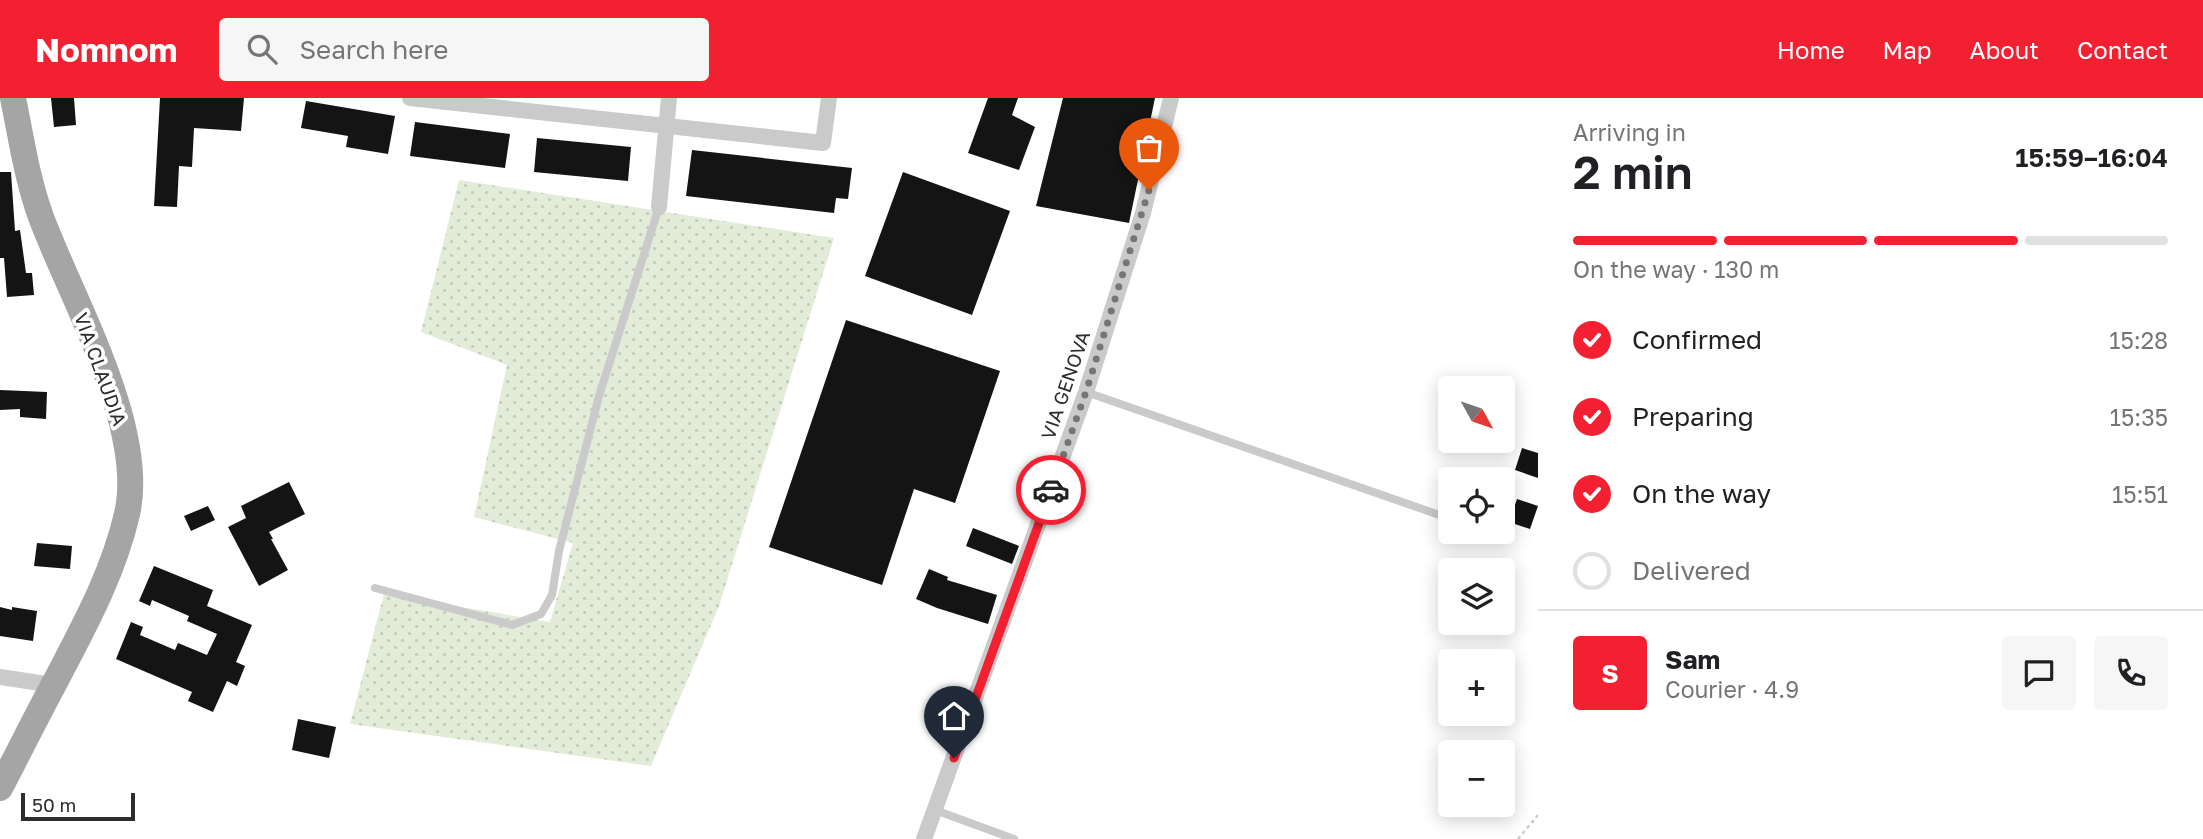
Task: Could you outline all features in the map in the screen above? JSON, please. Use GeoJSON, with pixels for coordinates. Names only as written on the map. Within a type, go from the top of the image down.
{"type":"FeatureCollection","features":[{"type":"Feature","properties":{"kind":"main road","name":"VIA CLAUDIA"},"geometry":{"type":"LineString","coordinates":[[0,788],[84,628],[109,570],[128,512],[129,476],[128,443],[108,378],[40,215],[13,98]]}},
{"type":"Feature","properties":{"kind":"street"},"geometry":{"type":"LineString","coordinates":[[410,98],[510,103],[823,143],[829,98]]}},
{"type":"Feature","properties":{"kind":"street"},"geometry":{"type":"LineString","coordinates":[[659,207],[669,98]]}},
{"type":"Feature","properties":{"kind":"street","name":"VIA GENOVA"},"geometry":{"type":"LineString","coordinates":[[924,839],[1086,392],[1143,213],[1171,98]]}},
{"type":"Feature","properties":{"kind":"street"},"geometry":{"type":"LineString","coordinates":[[0,677],[53,685]]}},
{"type":"Feature","properties":{"kind":"lane"},"geometry":{"type":"LineString","coordinates":[[375,588],[512,625],[541,614],[552,595],[559,551],[598,396],[659,207]]}},
{"type":"Feature","properties":{"kind":"lane"},"geometry":{"type":"LineString","coordinates":[[1086,392],[1438,514]]}},
{"type":"Feature","properties":{"kind":"lane"},"geometry":{"type":"LineString","coordinates":[[935,810],[1014,839]]}},
{"type":"Feature","properties":{"kind":"path"},"geometry":{"type":"LineString","coordinates":[[1518,839],[1538,815]]}},
{"type":"Feature","properties":{"kind":"green space"},"geometry":{"type":"Polygon","coordinates":[[[459,180],[834,238],[719,606],[651,766],[350,724],[384,594],[550,622],[573,543],[474,517],[507,365],[421,332],[459,180]]]}},
{"type":"Feature","properties":{"kind":"building"},"geometry":{"type":"Polygon","coordinates":[[[51,98],[74,98],[76,125],[54,127],[51,98]]]}},
{"type":"Feature","properties":{"kind":"building"},"geometry":{"type":"Polygon","coordinates":[[[160,98],[244,98],[241,131],[194,128],[192,167],[179,166],[177,207],[154,206],[160,98]]]}},
{"type":"Feature","properties":{"kind":"building"},"geometry":{"type":"Polygon","coordinates":[[[988,98],[1018,98],[1012,115],[1035,127],[1019,170],[968,153],[988,98]]]}},
{"type":"Feature","properties":{"kind":"building"},"geometry":{"type":"Polygon","coordinates":[[[1063,98],[1155,98],[1129,223],[1036,206],[1063,98]]]}},
{"type":"Feature","properties":{"kind":"building"},"geometry":{"type":"Polygon","coordinates":[[[306,101],[395,116],[388,154],[346,147],[348,136],[301,128],[306,101]]]}},
{"type":"Feature","properties":{"kind":"building"},"geometry":{"type":"Polygon","coordinates":[[[415,122],[510,134],[505,168],[410,156],[415,122]]]}},
{"type":"Feature","properties":{"kind":"building"},"geometry":{"type":"Polygon","coordinates":[[[537,138],[631,147],[628,181],[534,172],[537,138]]]}},
{"type":"Feature","properties":{"kind":"building"},"geometry":{"type":"Polygon","coordinates":[[[692,150],[852,168],[848,199],[836,198],[834,213],[686,196],[692,150]]]}},
{"type":"Feature","properties":{"kind":"building"},"geometry":{"type":"Polygon","coordinates":[[[0,172],[11,172],[15,231],[20,230],[26,273],[32,273],[34,295],[7,297],[4,258],[0,258],[0,172]]]}},
{"type":"Feature","properties":{"kind":"building"},"geometry":{"type":"Polygon","coordinates":[[[903,172],[1010,211],[972,315],[865,276],[903,172]]]}},
{"type":"Feature","properties":{"kind":"building"},"geometry":{"type":"Polygon","coordinates":[[[846,320],[1000,371],[955,503],[914,489],[882,585],[769,547],[846,320]]]}},
{"type":"Feature","properties":{"kind":"building"},"geometry":{"type":"Polygon","coordinates":[[[0,390],[47,392],[46,419],[20,417],[20,409],[0,410],[0,390]]]}},
{"type":"Feature","properties":{"kind":"building"},"geometry":{"type":"Polygon","coordinates":[[[1522,448],[1538,453],[1538,478],[1515,470],[1522,448]]]}},
{"type":"Feature","properties":{"kind":"building"},"geometry":{"type":"Polygon","coordinates":[[[289,482],[305,514],[269,532],[288,570],[259,586],[228,527],[246,518],[241,506],[289,482]]]}},
{"type":"Feature","properties":{"kind":"building"},"geometry":{"type":"Polygon","coordinates":[[[1517,499],[1538,506],[1530,529],[1515,524],[1517,499]]]}},
{"type":"Feature","properties":{"kind":"building"},"geometry":{"type":"Polygon","coordinates":[[[208,506],[215,520],[191,531],[184,516],[208,506]]]}},
{"type":"Feature","properties":{"kind":"building"},"geometry":{"type":"Polygon","coordinates":[[[973,528],[1019,546],[1012,564],[966,546],[973,528]]]}},
{"type":"Feature","properties":{"kind":"building"},"geometry":{"type":"Polygon","coordinates":[[[37,543],[72,546],[70,569],[34,566],[37,543]]]}},
{"type":"Feature","properties":{"kind":"building"},"geometry":{"type":"Polygon","coordinates":[[[154,566],[213,590],[207,606],[252,625],[236,662],[245,666],[237,686],[227,681],[213,712],[188,701],[192,692],[116,659],[131,622],[143,627],[140,635],[175,650],[178,643],[207,655],[217,634],[187,621],[189,616],[152,600],[150,606],[139,601],[154,566]]]}},
{"type":"Feature","properties":{"kind":"building"},"geometry":{"type":"Polygon","coordinates":[[[929,569],[948,577],[947,580],[997,595],[988,624],[916,599],[929,569]]]}},
{"type":"Feature","properties":{"kind":"building"},"geometry":{"type":"Polygon","coordinates":[[[0,607],[37,611],[33,641],[0,636],[0,607]]]}},
{"type":"Feature","properties":{"kind":"building"},"geometry":{"type":"Polygon","coordinates":[[[298,719],[336,727],[329,758],[292,750],[298,719]]]}},
{"type":"Feature","properties":{"kind":"way so far"},"geometry":{"type":"LineString","coordinates":[[1051,490],[1086,392],[1149,190]]}},
{"type":"Feature","properties":{"kind":"route"},"geometry":{"type":"LineString","coordinates":[[954,758],[1051,490]]}}]}
